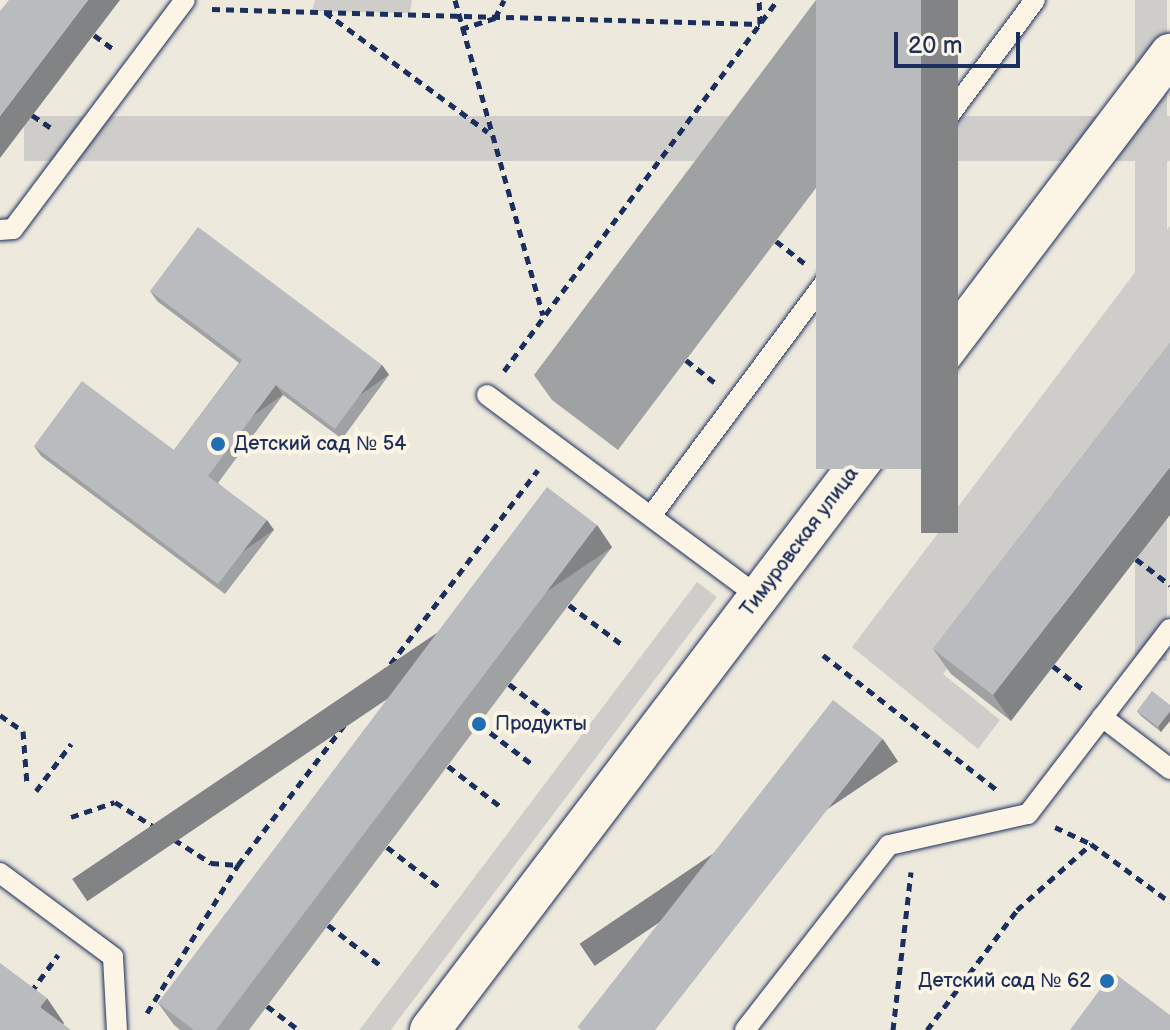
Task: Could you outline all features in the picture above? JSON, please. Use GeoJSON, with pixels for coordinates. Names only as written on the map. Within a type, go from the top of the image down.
{"type":"FeatureCollection","features":[{"type":"Feature","properties":{"kind":"street","name":"Тимуровская улица"},"geometry":{"type":"LineString","coordinates":[[430,1030],[1170,54]]}},
{"type":"Feature","properties":{"kind":"lane"},"geometry":{"type":"LineString","coordinates":[[651,516],[1035,0]]}},
{"type":"Feature","properties":{"kind":"lane"},"geometry":{"type":"LineString","coordinates":[[0,230],[13,229],[182,4]]}},
{"type":"Feature","properties":{"kind":"lane"},"geometry":{"type":"LineString","coordinates":[[487,395],[759,597]]}},
{"type":"Feature","properties":{"kind":"lane"},"geometry":{"type":"LineString","coordinates":[[745,1030],[889,845],[1028,814],[1170,629]]}},
{"type":"Feature","properties":{"kind":"lane"},"geometry":{"type":"LineString","coordinates":[[1102,717],[1170,769]]}},
{"type":"Feature","properties":{"kind":"lane"},"geometry":{"type":"LineString","coordinates":[[0,873],[113,957],[117,1030]]}},
{"type":"Feature","properties":{"kind":"path"},"geometry":{"type":"LineString","coordinates":[[455,0],[488,133],[543,316]]}},
{"type":"Feature","properties":{"kind":"path"},"geometry":{"type":"LineString","coordinates":[[500,13],[504,0]]}},
{"type":"Feature","properties":{"kind":"path"},"geometry":{"type":"LineString","coordinates":[[759,0],[760,24]]}},
{"type":"Feature","properties":{"kind":"path"},"geometry":{"type":"LineString","coordinates":[[487,395],[778,0]]}},
{"type":"Feature","properties":{"kind":"path"},"geometry":{"type":"LineString","coordinates":[[182,4],[760,24]]}},
{"type":"Feature","properties":{"kind":"path"},"geometry":{"type":"LineString","coordinates":[[325,11],[488,133]]}},
{"type":"Feature","properties":{"kind":"path"},"geometry":{"type":"LineString","coordinates":[[461,29],[500,13]]}},
{"type":"Feature","properties":{"kind":"path"},"geometry":{"type":"LineString","coordinates":[[144,1018],[238,865],[557,446]]}},
{"type":"Feature","properties":{"kind":"path"},"geometry":{"type":"LineString","coordinates":[[1136,559],[1170,585]]}},
{"type":"Feature","properties":{"kind":"path"},"geometry":{"type":"LineString","coordinates":[[569,605],[624,646]]}},
{"type":"Feature","properties":{"kind":"path"},"geometry":{"type":"LineString","coordinates":[[823,655],[1028,814],[1091,844],[1170,902]]}},
{"type":"Feature","properties":{"kind":"path"},"geometry":{"type":"LineString","coordinates":[[509,684],[563,725]]}},
{"type":"Feature","properties":{"kind":"path"},"geometry":{"type":"LineString","coordinates":[[0,715],[23,731],[27,784]]}},
{"type":"Feature","properties":{"kind":"path"},"geometry":{"type":"LineString","coordinates":[[479,724],[533,765]]}},
{"type":"Feature","properties":{"kind":"path"},"geometry":{"type":"LineString","coordinates":[[36,791],[71,744]]}},
{"type":"Feature","properties":{"kind":"path"},"geometry":{"type":"LineString","coordinates":[[448,766],[501,807]]}},
{"type":"Feature","properties":{"kind":"path"},"geometry":{"type":"LineString","coordinates":[[71,817],[115,802],[211,863],[238,865]]}},
{"type":"Feature","properties":{"kind":"path"},"geometry":{"type":"LineString","coordinates":[[893,1030],[914,840]]}},
{"type":"Feature","properties":{"kind":"path"},"geometry":{"type":"LineString","coordinates":[[927,1030],[1017,910],[1091,844]]}},
{"type":"Feature","properties":{"kind":"path"},"geometry":{"type":"LineString","coordinates":[[387,847],[439,887]]}},
{"type":"Feature","properties":{"kind":"path"},"geometry":{"type":"LineString","coordinates":[[328,925],[380,965]]}},
{"type":"Feature","properties":{"kind":"path"},"geometry":{"type":"LineString","coordinates":[[28,996],[77,930]]}},
{"type":"Feature","properties":{"kind":"path"},"geometry":{"type":"LineString","coordinates":[[267,1006],[299,1030]]}},
{"type":"Feature","properties":{"kind":"shaded area"},"geometry":{"type":"Polygon","coordinates":[[[315,0],[412,0],[410,13],[312,11],[315,0]]]}},
{"type":"Feature","properties":{"kind":"shaded area"},"geometry":{"type":"Polygon","coordinates":[[[1135,0],[1167,0],[1167,661],[1135,661],[1135,0]]]}},
{"type":"Feature","properties":{"kind":"shaded area"},"geometry":{"type":"Polygon","coordinates":[[[24,116],[1170,116],[1170,161],[24,161],[24,116]]]}},
{"type":"Feature","properties":{"kind":"shaded area"},"geometry":{"type":"Polygon","coordinates":[[[1170,226],[1170,376],[943,674],[1000,720],[978,749],[852,647],[1170,226]]]}},
{"type":"Feature","properties":{"kind":"shaded area"},"geometry":{"type":"Polygon","coordinates":[[[697,582],[717,597],[391,1030],[359,1030],[697,582]]]}},
{"type":"Feature","properties":{"kind":"building"},"geometry":{"type":"Polygon","coordinates":[[[9,0],[88,0],[0,116],[0,11],[9,0]]]}},
{"type":"Feature","properties":{"kind":"building"},"geometry":{"type":"Polygon","coordinates":[[[816,0],[921,0],[921,469],[816,469],[816,0]]]}},
{"type":"Feature","properties":{"kind":"building"},"geometry":{"type":"Polygon","coordinates":[[[198,227],[382,365],[335,429],[276,385],[208,476],[267,520],[218,584],[34,446],[82,381],[174,450],[242,360],[150,291],[198,227]]]}},
{"type":"Feature","properties":{"kind":"building"},"geometry":{"type":"Polygon","coordinates":[[[1170,343],[1170,467],[993,695],[933,649],[1170,343]]]}},
{"type":"Feature","properties":{"kind":"building"},"geometry":{"type":"Polygon","coordinates":[[[547,487],[597,525],[216,1030],[194,1030],[158,1003],[547,487]]]}},
{"type":"Feature","properties":{"kind":"building"},"geometry":{"type":"Polygon","coordinates":[[[1152,691],[1170,705],[1170,711],[1158,727],[1137,711],[1152,691]]]}},
{"type":"Feature","properties":{"kind":"building"},"geometry":{"type":"Polygon","coordinates":[[[833,700],[883,739],[655,1030],[581,1030],[578,1027],[833,700]]]}},
{"type":"Feature","properties":{"kind":"building"},"geometry":{"type":"Polygon","coordinates":[[[0,963],[47,998],[40,1007],[71,1030],[0,1030],[0,963]]]}},
{"type":"Feature","properties":{"kind":"building"},"geometry":{"type":"Polygon","coordinates":[[[1113,972],[1170,1015],[1170,1030],[1070,1030],[1113,972]]]}},
{"type":"Feature","properties":{"kind":"place","name":"Детский сад № 54"},"geometry":{"type":"Point","coordinates":[218,444]}},
{"type":"Feature","properties":{"kind":"place","name":"Продукты"},"geometry":{"type":"Point","coordinates":[479,724]}},
{"type":"Feature","properties":{"kind":"place","name":"Детский сад № 62"},"geometry":{"type":"Point","coordinates":[1107,981]}}]}
